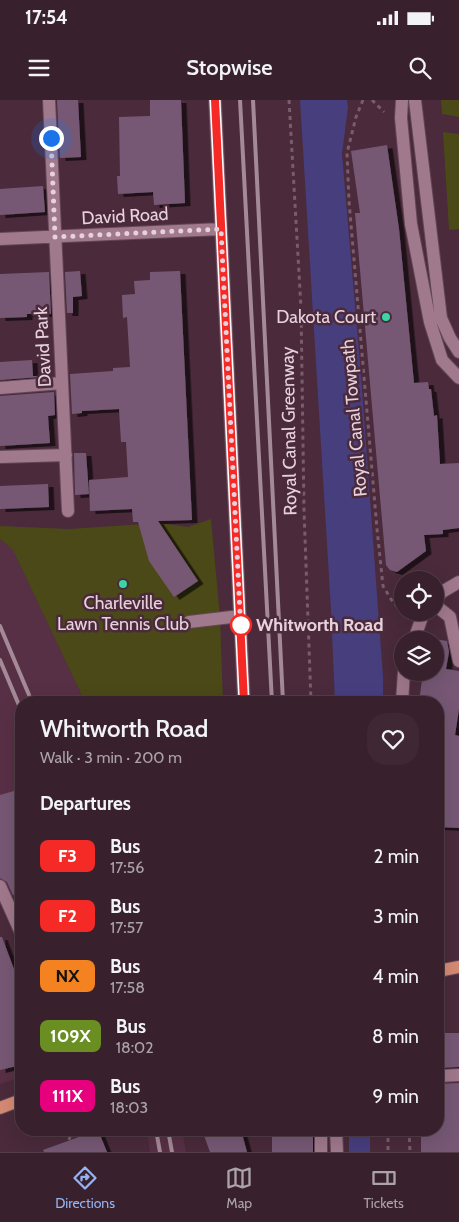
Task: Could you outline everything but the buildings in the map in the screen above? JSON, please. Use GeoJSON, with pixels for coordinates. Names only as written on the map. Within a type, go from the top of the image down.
{"type":"FeatureCollection","features":[{"type":"Feature","properties":{"kind":"main road"},"geometry":{"type":"LineString","coordinates":[[444,970],[459,967]]}},
{"type":"Feature","properties":{"kind":"main road"},"geometry":{"type":"LineString","coordinates":[[0,1108],[15,1102]]}},
{"type":"Feature","properties":{"kind":"street","name":"David Park"},"geometry":{"type":"LineString","coordinates":[[49,100],[68,510]]}},
{"type":"Feature","properties":{"kind":"street"},"geometry":{"type":"LineString","coordinates":[[215,100],[244,696]]}},
{"type":"Feature","properties":{"kind":"street"},"geometry":{"type":"LineString","coordinates":[[402,100],[401,118],[411,224],[430,322],[442,360],[459,378]]}},
{"type":"Feature","properties":{"kind":"street"},"geometry":{"type":"LineString","coordinates":[[415,100],[441,318],[459,352]]}},
{"type":"Feature","properties":{"kind":"street","name":"David Road"},"geometry":{"type":"LineString","coordinates":[[0,239],[221,229]]}},
{"type":"Feature","properties":{"kind":"street"},"geometry":{"type":"LineString","coordinates":[[0,388],[62,383]]}},
{"type":"Feature","properties":{"kind":"street"},"geometry":{"type":"LineString","coordinates":[[0,458],[66,455]]}},
{"type":"Feature","properties":{"kind":"street"},"geometry":{"type":"LineString","coordinates":[[444,591],[459,582]]}},
{"type":"Feature","properties":{"kind":"street"},"geometry":{"type":"LineString","coordinates":[[444,612],[450,617],[459,661]]}},
{"type":"Feature","properties":{"kind":"street"},"geometry":{"type":"LineString","coordinates":[[189,622],[240,616]]}},
{"type":"Feature","properties":{"kind":"street"},"geometry":{"type":"LineString","coordinates":[[402,696],[403,681]]}},
{"type":"Feature","properties":{"kind":"street"},"geometry":{"type":"LineString","coordinates":[[0,886],[15,921]]}},
{"type":"Feature","properties":{"kind":"street"},"geometry":{"type":"LineString","coordinates":[[444,1075],[459,1074]]}},
{"type":"Feature","properties":{"kind":"street"},"geometry":{"type":"LineString","coordinates":[[321,1136],[321,1152]]}},
{"type":"Feature","properties":{"kind":"street"},"geometry":{"type":"LineString","coordinates":[[336,1136],[337,1152]]}},
{"type":"Feature","properties":{"kind":"path","name":"Royal Canal Greenway"},"geometry":{"type":"LineString","coordinates":[[289,100],[301,308],[304,510],[311,696]]}},
{"type":"Feature","properties":{"kind":"path","name":"Royal Canal Towpath"},"geometry":{"type":"LineString","coordinates":[[363,100],[356,117],[347,154],[350,210],[383,586],[394,604]]}},
{"type":"Feature","properties":{"kind":"path"},"geometry":{"type":"LineString","coordinates":[[70,1140],[71,1136]]}},
{"type":"Feature","properties":{"kind":"path"},"geometry":{"type":"LineString","coordinates":[[388,1136],[388,1152]]}},
{"type":"Feature","properties":{"kind":"path"},"geometry":{"type":"LineString","coordinates":[[409,1136],[410,1152]]}},
{"type":"Feature","properties":{"kind":"shaded area"},"geometry":{"type":"Polygon","coordinates":[[[300,100],[347,100],[348,107],[342,154],[361,375],[383,696],[335,696],[300,100]]]}},
{"type":"Feature","properties":{"kind":"shaded area"},"geometry":{"type":"Polygon","coordinates":[[[441,100],[459,100],[459,117],[442,114],[441,100]]]}},
{"type":"Feature","properties":{"kind":"shaded area"},"geometry":{"type":"Polygon","coordinates":[[[443,132],[459,134],[459,229],[449,230],[443,132]]]}},
{"type":"Feature","properties":{"kind":"shaded area","name":"Charleville Lawn Tennis Club"},"geometry":{"type":"Polygon","coordinates":[[[211,519],[220,617],[223,696],[82,696],[13,550],[0,539],[0,526],[69,529],[160,523],[188,527],[211,519]]]}},
{"type":"Feature","properties":{"kind":"shaded area"},"geometry":{"type":"Polygon","coordinates":[[[0,539],[13,550],[82,696],[15,696],[15,895],[0,900],[0,539]]]}},
{"type":"Feature","properties":{"kind":"shaded area"},"geometry":{"type":"Polygon","coordinates":[[[15,994],[15,1079],[0,1084],[0,1000],[15,994]]]}},
{"type":"Feature","properties":{"kind":"shaded area"},"geometry":{"type":"Polygon","coordinates":[[[148,1136],[183,1136],[186,1152],[150,1152],[148,1136]]]}},
{"type":"Feature","properties":{"kind":"shaded area"},"geometry":{"type":"Polygon","coordinates":[[[349,1136],[370,1136],[370,1152],[349,1152],[349,1136]]]}},
{"type":"Feature","properties":{"kind":"railway"},"geometry":{"type":"LineString","coordinates":[[240,100],[272,696]]}},
{"type":"Feature","properties":{"kind":"railway"},"geometry":{"type":"LineString","coordinates":[[253,100],[283,696]]}},
{"type":"Feature","properties":{"kind":"railway"},"geometry":{"type":"LineString","coordinates":[[0,626],[29,696]]}},
{"type":"Feature","properties":{"kind":"railway"},"geometry":{"type":"LineString","coordinates":[[0,660],[15,696]]}},
{"type":"Feature","properties":{"kind":"railway"},"geometry":{"type":"LineString","coordinates":[[157,1136],[160,1152]]}},
{"type":"Feature","properties":{"kind":"railway"},"geometry":{"type":"LineString","coordinates":[[169,1136],[172,1152]]}},
{"type":"Feature","properties":{"kind":"bus line","name":"F3"},"geometry":{"type":"LineString","coordinates":[[215,100],[244,696]]}},
{"type":"Feature","properties":{"kind":"place","name":"Dakota Court"},"geometry":{"type":"Point","coordinates":[386,317]}},
{"type":"Feature","properties":{"kind":"place","name":"Charleville Lawn Tennis Club"},"geometry":{"type":"Point","coordinates":[123,584]}},
{"type":"Feature","properties":{"kind":"place","name":"Whitworth Road"},"geometry":{"type":"Point","coordinates":[241,625]}},
{"type":"Feature","properties":{"kind":"route"},"geometry":{"type":"LineString","coordinates":[[51,138],[55,237],[221,229],[241,633],[241,625]]}}]}
